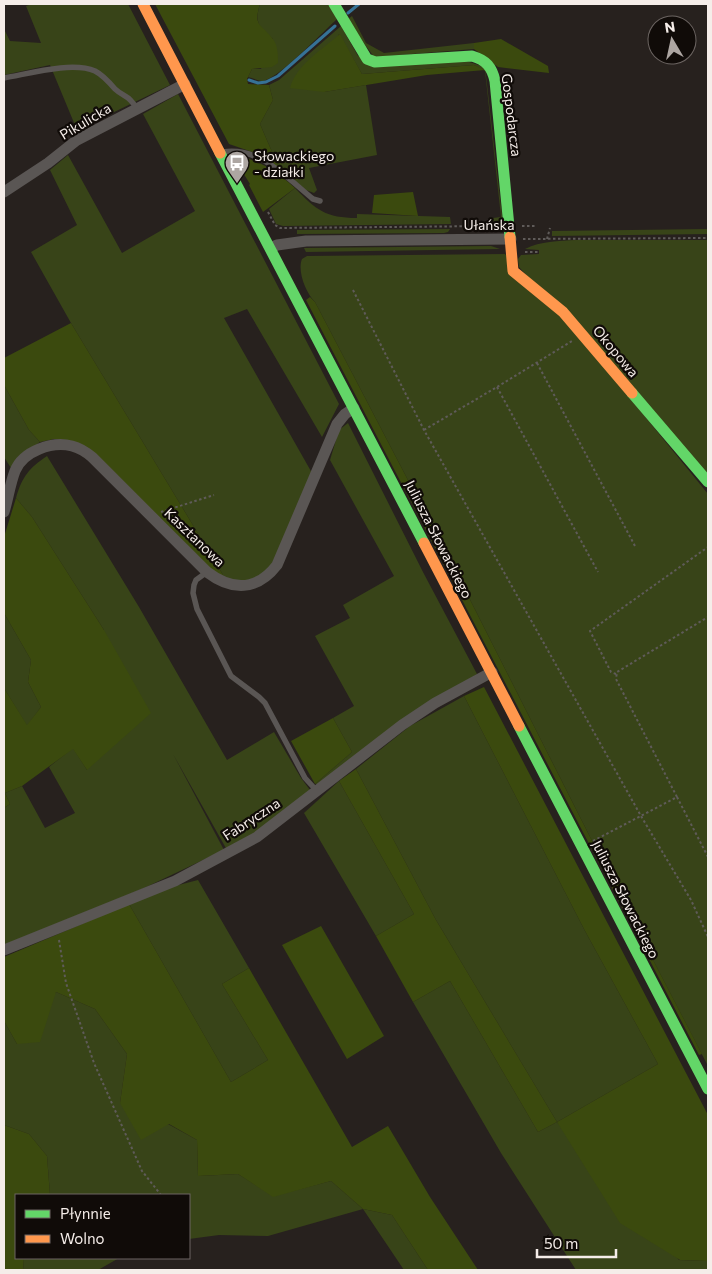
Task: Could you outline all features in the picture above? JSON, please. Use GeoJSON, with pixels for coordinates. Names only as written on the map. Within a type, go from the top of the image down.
{"type":"FeatureCollection","features":[{"type":"Feature","properties":{"kind":"street","name":"Juliusza Słowackiego"},"geometry":{"type":"LineString","coordinates":[[143,4],[708,1089]]}},
{"type":"Feature","properties":{"kind":"street","name":"Gospodarcza"},"geometry":{"type":"LineString","coordinates":[[334,4],[362,54],[367,59],[375,62],[472,56],[480,58],[489,64],[493,72],[496,95],[511,239]]}},
{"type":"Feature","properties":{"kind":"street","name":"Pikulicka"},"geometry":{"type":"LineString","coordinates":[[4,192],[48,163],[77,140],[185,84]]}},
{"type":"Feature","properties":{"kind":"street","name":"Ułańska"},"geometry":{"type":"LineString","coordinates":[[271,248],[277,245],[306,241],[511,239]]}},
{"type":"Feature","properties":{"kind":"street","name":"Okopowa"},"geometry":{"type":"LineString","coordinates":[[511,239],[513,271],[563,312],[708,482]]}},
{"type":"Feature","properties":{"kind":"street","name":"Kasztanowa"},"geometry":{"type":"LineString","coordinates":[[4,512],[15,470],[22,460],[38,450],[59,445],[70,446],[87,453],[207,572],[223,582],[234,586],[255,583],[272,572],[284,552],[337,424],[345,414],[354,408]]}},
{"type":"Feature","properties":{"kind":"street","name":"Fabryczna"},"geometry":{"type":"LineString","coordinates":[[4,950],[176,881],[258,837],[402,725],[435,703],[492,672]]}},
{"type":"Feature","properties":{"kind":"lane"},"geometry":{"type":"LineString","coordinates":[[4,78],[59,67],[93,70],[102,75],[116,90],[130,97],[137,109]]}},
{"type":"Feature","properties":{"kind":"lane"},"geometry":{"type":"LineString","coordinates":[[221,152],[235,150],[252,155],[268,163],[312,199],[320,201]]}},
{"type":"Feature","properties":{"kind":"lane"},"geometry":{"type":"LineString","coordinates":[[207,572],[196,580],[194,585],[193,593],[197,609],[231,676],[260,697],[265,703],[305,778],[318,792]]}},
{"type":"Feature","properties":{"kind":"path"},"geometry":{"type":"LineString","coordinates":[[256,218],[268,212],[275,225],[280,228],[537,226]]}},
{"type":"Feature","properties":{"kind":"path"},"geometry":{"type":"LineString","coordinates":[[547,239],[550,228]]}},
{"type":"Feature","properties":{"kind":"path","name":"Ułańska"},"geometry":{"type":"LineString","coordinates":[[511,239],[708,238]]}},
{"type":"Feature","properties":{"kind":"path"},"geometry":{"type":"LineString","coordinates":[[353,290],[424,430],[641,816],[691,900],[708,937]]}},
{"type":"Feature","properties":{"kind":"path"},"geometry":{"type":"LineString","coordinates":[[424,430],[537,363],[573,340],[580,332]]}},
{"type":"Feature","properties":{"kind":"path"},"geometry":{"type":"LineString","coordinates":[[537,363],[636,546]]}},
{"type":"Feature","properties":{"kind":"path"},"geometry":{"type":"LineString","coordinates":[[497,387],[598,572]]}},
{"type":"Feature","properties":{"kind":"path"},"geometry":{"type":"LineString","coordinates":[[151,515],[214,495]]}},
{"type":"Feature","properties":{"kind":"path"},"geometry":{"type":"LineString","coordinates":[[616,674],[611,672],[590,631],[708,547]]}},
{"type":"Feature","properties":{"kind":"path"},"geometry":{"type":"LineString","coordinates":[[616,674],[629,664],[708,617]]}},
{"type":"Feature","properties":{"kind":"path"},"geometry":{"type":"LineString","coordinates":[[616,674],[616,679],[708,857]]}},
{"type":"Feature","properties":{"kind":"path"},"geometry":{"type":"LineString","coordinates":[[582,847],[677,797]]}},
{"type":"Feature","properties":{"kind":"path"},"geometry":{"type":"LineString","coordinates":[[57,929],[66,982],[74,1010],[94,1063],[142,1170],[160,1194]]}},
{"type":"Feature","properties":{"kind":"green space"},"geometry":{"type":"Polygon","coordinates":[[[32,4],[128,4],[170,85],[77,130],[50,65],[4,75],[4,29],[10,41],[41,43],[26,6],[32,4]]]}},
{"type":"Feature","properties":{"kind":"green space"},"geometry":{"type":"Polygon","coordinates":[[[155,4],[260,4],[258,21],[275,42],[278,63],[272,67],[252,69],[247,79],[248,84],[269,85],[273,100],[260,124],[279,168],[261,155],[229,144],[155,4]]]}},
{"type":"Feature","properties":{"kind":"green space"},"geometry":{"type":"Polygon","coordinates":[[[260,4],[329,4],[337,19],[301,54],[279,72],[270,78],[260,81],[248,77],[252,69],[261,69],[273,39],[259,24],[258,10],[260,4]]]}},
{"type":"Feature","properties":{"kind":"green space"},"geometry":{"type":"Polygon","coordinates":[[[352,16],[366,43],[384,53],[474,43],[474,49],[374,57],[347,20],[352,16]]]}},
{"type":"Feature","properties":{"kind":"green space"},"geometry":{"type":"Polygon","coordinates":[[[341,26],[358,56],[466,61],[485,67],[503,224],[494,224],[493,218],[501,217],[485,71],[474,65],[362,74],[339,34],[324,92],[366,85],[377,155],[309,168],[317,190],[314,193],[306,190],[279,168],[260,124],[273,100],[269,85],[279,80],[341,26]]]}},
{"type":"Feature","properties":{"kind":"green space"},"geometry":{"type":"Polygon","coordinates":[[[340,34],[362,74],[474,65],[485,70],[427,75],[324,92],[290,88],[293,80],[304,65],[340,34]]]}},
{"type":"Feature","properties":{"kind":"green space"},"geometry":{"type":"Polygon","coordinates":[[[501,39],[548,66],[549,73],[498,67],[474,49],[474,43],[501,39]]]}},
{"type":"Feature","properties":{"kind":"green space"},"geometry":{"type":"Polygon","coordinates":[[[178,94],[339,404],[322,437],[247,309],[224,318],[312,473],[272,568],[253,580],[226,580],[71,323],[31,252],[77,225],[50,170],[68,155],[122,253],[195,211],[143,114],[178,94]]]}},
{"type":"Feature","properties":{"kind":"green space"},"geometry":{"type":"Polygon","coordinates":[[[241,156],[270,169],[295,188],[263,212],[250,184],[235,160],[236,157],[241,156]]]}},
{"type":"Feature","properties":{"kind":"green space"},"geometry":{"type":"Polygon","coordinates":[[[295,188],[309,202],[322,211],[337,216],[357,218],[357,214],[450,217],[451,224],[283,226],[276,224],[269,209],[295,188]]]}},
{"type":"Feature","properties":{"kind":"green space"},"geometry":{"type":"Polygon","coordinates":[[[413,192],[418,216],[372,213],[374,195],[413,192]]]}},
{"type":"Feature","properties":{"kind":"green space"},"geometry":{"type":"Polygon","coordinates":[[[450,229],[444,233],[297,234],[297,230],[450,229]]]}},
{"type":"Feature","properties":{"kind":"green space"},"geometry":{"type":"Polygon","coordinates":[[[708,229],[708,234],[552,236],[552,231],[708,229]]]}},
{"type":"Feature","properties":{"kind":"green space"},"geometry":{"type":"Polygon","coordinates":[[[708,240],[708,476],[519,267],[518,259],[521,255],[539,254],[539,250],[525,249],[531,246],[556,241],[708,240]]]}},
{"type":"Feature","properties":{"kind":"green space"},"geometry":{"type":"Polygon","coordinates":[[[491,246],[500,249],[306,252],[304,248],[491,246]]]}},
{"type":"Feature","properties":{"kind":"green space"},"geometry":{"type":"Polygon","coordinates":[[[505,254],[573,328],[708,494],[708,1066],[456,572],[306,288],[301,270],[302,259],[307,256],[505,254]]]}},
{"type":"Feature","properties":{"kind":"green space"},"geometry":{"type":"Polygon","coordinates":[[[310,297],[315,302],[456,572],[702,1054],[699,1055],[306,300],[310,297]]]}},
{"type":"Feature","properties":{"kind":"green space"},"geometry":{"type":"Polygon","coordinates":[[[71,323],[226,580],[213,574],[66,440],[54,439],[40,442],[29,430],[4,385],[4,358],[71,323]]]}},
{"type":"Feature","properties":{"kind":"green space"},"geometry":{"type":"Polygon","coordinates":[[[4,385],[29,430],[40,442],[18,458],[11,468],[4,457],[4,385]]]}},
{"type":"Feature","properties":{"kind":"green space"},"geometry":{"type":"Polygon","coordinates":[[[348,423],[477,674],[321,784],[315,784],[352,752],[333,718],[354,706],[315,636],[350,618],[343,605],[394,576],[330,460],[339,430],[348,423]]]}},
{"type":"Feature","properties":{"kind":"green space"},"geometry":{"type":"Polygon","coordinates":[[[47,456],[139,607],[227,760],[274,732],[310,790],[264,829],[227,850],[173,754],[224,850],[142,889],[4,945],[4,808],[10,804],[5,793],[22,786],[45,828],[75,813],[49,767],[73,748],[87,770],[104,630],[32,517],[16,498],[27,474],[47,456]]]}},
{"type":"Feature","properties":{"kind":"green space"},"geometry":{"type":"Polygon","coordinates":[[[16,498],[32,517],[104,630],[151,713],[87,770],[73,749],[22,786],[5,793],[10,804],[4,808],[4,688],[27,725],[41,707],[28,682],[31,660],[4,613],[4,537],[16,498]]]}},
{"type":"Feature","properties":{"kind":"green space"},"geometry":{"type":"Polygon","coordinates":[[[4,613],[31,660],[28,682],[41,707],[27,726],[4,688],[4,613]]]}},
{"type":"Feature","properties":{"kind":"green space"},"geometry":{"type":"Polygon","coordinates":[[[484,687],[708,1115],[708,1261],[680,1260],[620,1223],[557,1122],[658,1064],[585,931],[464,696],[484,687]]]}},
{"type":"Feature","properties":{"kind":"green space"},"geometry":{"type":"Polygon","coordinates":[[[464,696],[585,931],[658,1064],[557,1122],[436,920],[356,769],[410,726],[464,696]]]}},
{"type":"Feature","properties":{"kind":"green space"},"geometry":{"type":"Polygon","coordinates":[[[333,718],[352,752],[315,784],[291,741],[333,718]]]}},
{"type":"Feature","properties":{"kind":"green space"},"geometry":{"type":"Polygon","coordinates":[[[356,769],[436,920],[557,1122],[538,1132],[450,981],[413,1002],[376,936],[414,914],[339,781],[356,769]]]}},
{"type":"Feature","properties":{"kind":"green space"},"geometry":{"type":"Polygon","coordinates":[[[339,781],[414,914],[376,936],[304,813],[339,781]]]}},
{"type":"Feature","properties":{"kind":"green space"},"geometry":{"type":"Polygon","coordinates":[[[198,880],[249,968],[222,984],[268,1060],[231,1082],[129,904],[167,888],[198,880]]]}},
{"type":"Feature","properties":{"kind":"green space"},"geometry":{"type":"Polygon","coordinates":[[[129,904],[231,1082],[268,1060],[222,984],[249,968],[352,1147],[388,1126],[430,1197],[478,1270],[428,1270],[392,1215],[363,1209],[331,1181],[273,1197],[238,1174],[198,1176],[197,1140],[169,1124],[141,1140],[120,1103],[127,1054],[95,1009],[56,992],[40,1042],[17,1044],[4,1021],[4,957],[129,904]]]}},
{"type":"Feature","properties":{"kind":"green space"},"geometry":{"type":"Polygon","coordinates":[[[321,926],[384,1036],[347,1059],[282,945],[321,926]]]}},
{"type":"Feature","properties":{"kind":"green space"},"geometry":{"type":"Polygon","coordinates":[[[450,981],[538,1132],[557,1122],[679,1260],[708,1261],[708,1270],[576,1270],[501,1153],[413,1002],[450,981]]]}},
{"type":"Feature","properties":{"kind":"green space"},"geometry":{"type":"Polygon","coordinates":[[[56,992],[95,1009],[127,1054],[120,1103],[168,1124],[197,1140],[198,1176],[238,1174],[273,1196],[331,1181],[363,1209],[268,1236],[219,1235],[190,1239],[190,1194],[50,1194],[47,1156],[29,1134],[4,1125],[4,1021],[17,1044],[56,992]]]}},
{"type":"Feature","properties":{"kind":"green space"},"geometry":{"type":"Polygon","coordinates":[[[4,1125],[29,1134],[47,1156],[50,1194],[15,1194],[15,1259],[24,1259],[23,1270],[4,1270],[4,1125]]]}},
{"type":"Feature","properties":{"kind":"green space"},"geometry":{"type":"Polygon","coordinates":[[[363,1209],[392,1215],[428,1270],[404,1270],[363,1209]]]}},
{"type":"Feature","properties":{"kind":"green space"},"geometry":{"type":"Polygon","coordinates":[[[24,1259],[117,1259],[98,1270],[23,1270],[24,1259]]]}},
{"type":"Feature","properties":{"kind":"waterway"},"geometry":{"type":"LineString","coordinates":[[348,13],[359,4]]}},
{"type":"Feature","properties":{"kind":"waterway"},"geometry":{"type":"LineString","coordinates":[[249,80],[258,83],[266,82],[278,76],[335,26]]}},
{"type":"Feature","properties":{"kind":"traffic: fast"},"geometry":{"type":"LineString","coordinates":[[334,4],[367,59],[375,62],[472,56],[485,62],[490,68],[495,81],[510,237]]}},
{"type":"Feature","properties":{"kind":"traffic: fast"},"geometry":{"type":"LineString","coordinates":[[220,153],[424,543]]}},
{"type":"Feature","properties":{"kind":"traffic: fast"},"geometry":{"type":"LineString","coordinates":[[632,393],[708,482]]}},
{"type":"Feature","properties":{"kind":"traffic: fast"},"geometry":{"type":"LineString","coordinates":[[519,726],[708,1089]]}},
{"type":"Feature","properties":{"kind":"traffic: slow"},"geometry":{"type":"LineString","coordinates":[[143,4],[220,153]]}},
{"type":"Feature","properties":{"kind":"traffic: slow"},"geometry":{"type":"LineString","coordinates":[[510,237],[513,271],[563,312],[632,393]]}},
{"type":"Feature","properties":{"kind":"traffic: slow"},"geometry":{"type":"LineString","coordinates":[[424,543],[519,726]]}},
{"type":"Feature","properties":{"kind":"place","name":"Słowackiego - działki"},"geometry":{"type":"Point","coordinates":[237,184]}}]}
